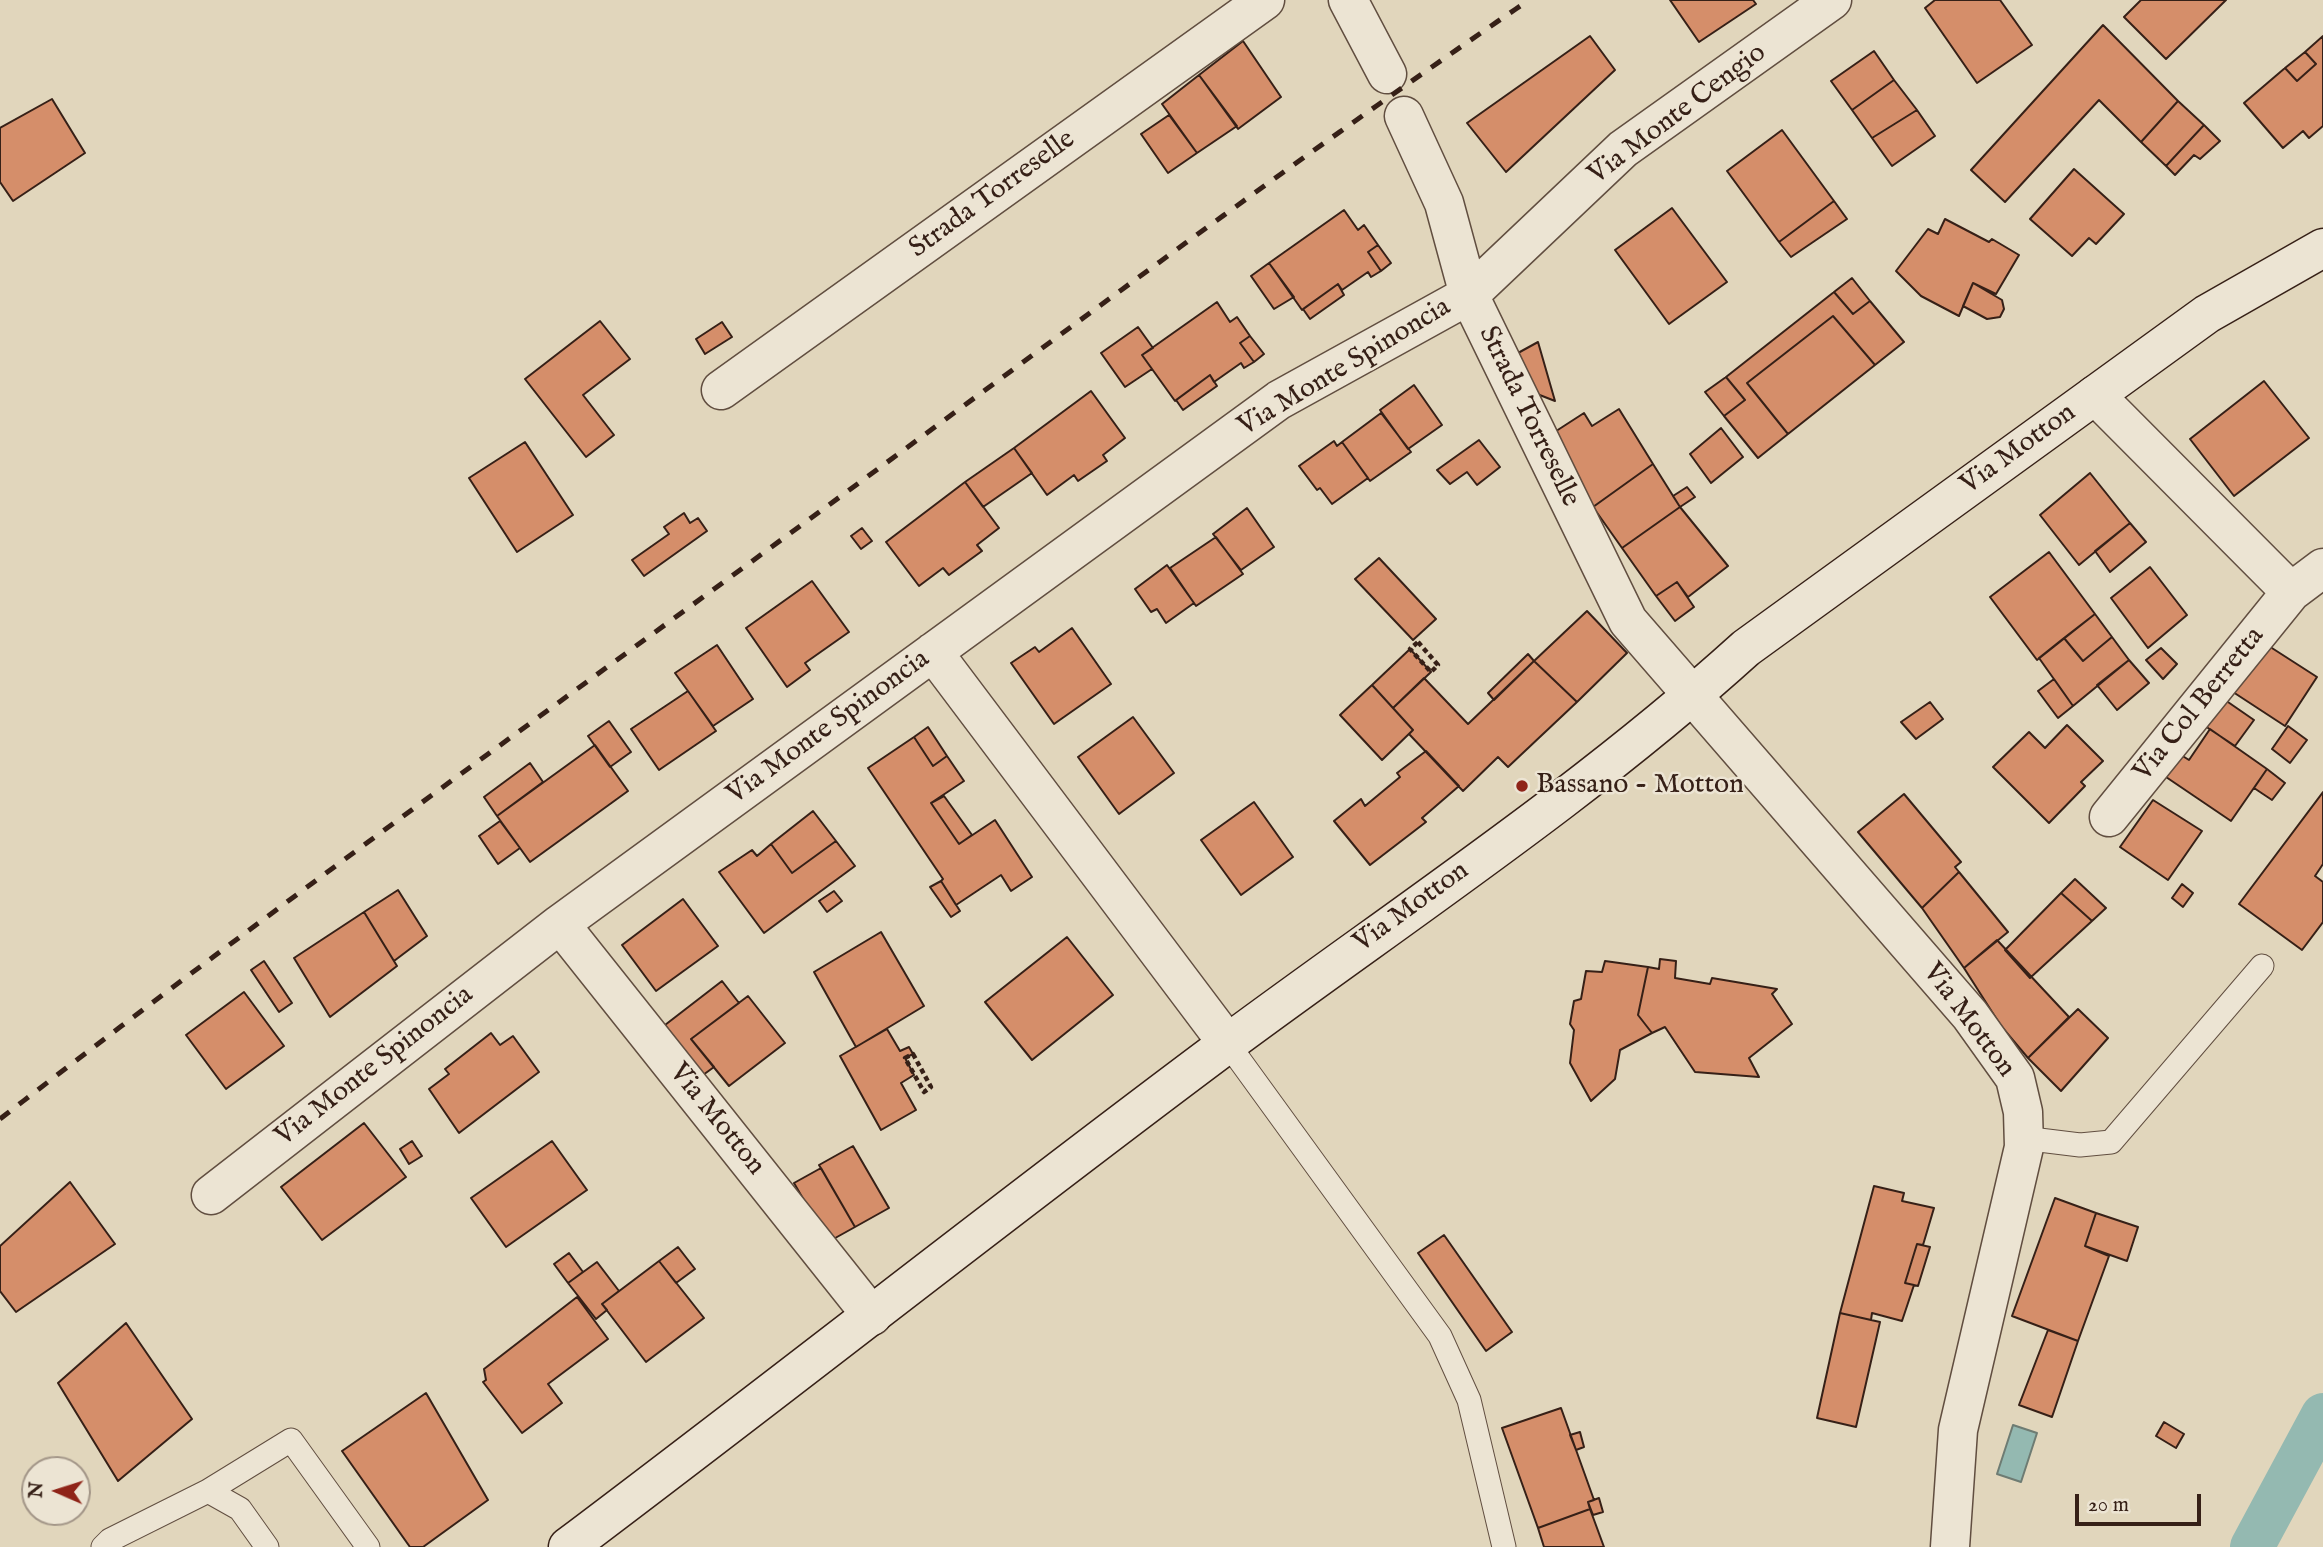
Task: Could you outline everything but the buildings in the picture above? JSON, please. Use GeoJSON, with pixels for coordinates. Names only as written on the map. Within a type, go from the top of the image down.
{"type":"FeatureCollection","features":[{"type":"Feature","properties":{"kind":"street","name":"Strada Torreselle"},"geometry":{"type":"LineString","coordinates":[[721,390],[1265,0]]}},
{"type":"Feature","properties":{"kind":"street"},"geometry":{"type":"LineString","coordinates":[[1348,0],[1387,74]]}},
{"type":"Feature","properties":{"kind":"street","name":"Via Monte Cengio"},"geometry":{"type":"LineString","coordinates":[[1469,295],[1623,149],[1832,0]]}},
{"type":"Feature","properties":{"kind":"street","name":"Strada Torreselle"},"geometry":{"type":"LineString","coordinates":[[1404,116],[1444,203],[1469,295],[1628,621],[1695,695]]}},
{"type":"Feature","properties":{"kind":"street","name":"Via Motton"},"geometry":{"type":"LineString","coordinates":[[568,1547],[1228,1044],[1566,795],[1695,695],[1746,648],[2207,314],[2323,248]]}},
{"type":"Feature","properties":{"kind":"street","name":"Via Monte Spinoncia"},"geometry":{"type":"LineString","coordinates":[[211,1195],[560,924],[1279,400],[1469,295]]}},
{"type":"Feature","properties":{"kind":"street"},"geometry":{"type":"LineString","coordinates":[[2095,396],[2291,592]]}},
{"type":"Feature","properties":{"kind":"street","name":"Via Col Berretta"},"geometry":{"type":"LineString","coordinates":[[2109,817],[2291,592],[2323,568]]}},
{"type":"Feature","properties":{"kind":"street"},"geometry":{"type":"LineString","coordinates":[[933,652],[1228,1044]]}},
{"type":"Feature","properties":{"kind":"street","name":"Via Motton"},"geometry":{"type":"LineString","coordinates":[[1695,695],[1970,1015],[2015,1078],[2023,1112],[2023,1138],[1958,1430],[1950,1547]]}},
{"type":"Feature","properties":{"kind":"street","name":"Via Motton"},"geometry":{"type":"LineString","coordinates":[[560,924],[872,1316]]}},
{"type":"Feature","properties":{"kind":"lane"},"geometry":{"type":"LineString","coordinates":[[2023,1138],[2080,1145],[2111,1142],[2262,966]]}},
{"type":"Feature","properties":{"kind":"lane"},"geometry":{"type":"LineString","coordinates":[[1228,1044],[1440,1336],[1469,1401],[1504,1547]]}},
{"type":"Feature","properties":{"kind":"lane"},"geometry":{"type":"LineString","coordinates":[[103,1547],[110,1540],[208,1491],[291,1440],[368,1547]]}},
{"type":"Feature","properties":{"kind":"lane"},"geometry":{"type":"LineString","coordinates":[[208,1491],[240,1509],[267,1547]]}},
{"type":"Feature","properties":{"kind":"path"},"geometry":{"type":"LineString","coordinates":[[1418,642],[1438,665],[1431,671],[1410,649],[1418,642]]}},
{"type":"Feature","properties":{"kind":"path"},"geometry":{"type":"LineString","coordinates":[[913,1054],[931,1087],[924,1092],[905,1058],[913,1054]]}},
{"type":"Feature","properties":{"kind":"water"},"geometry":{"type":"Polygon","coordinates":[[[2013,1425],[2037,1433],[2021,1482],[1997,1474],[2013,1425]]]}},
{"type":"Feature","properties":{"kind":"waterway"},"geometry":{"type":"LineString","coordinates":[[2252,1547],[2323,1415]]}},
{"type":"Feature","properties":{"kind":"railway"},"geometry":{"type":"LineString","coordinates":[[0,1119],[302,891],[1168,256],[1529,0]]}},
{"type":"Feature","properties":{"kind":"place","name":"Bassano - Motton"},"geometry":{"type":"Point","coordinates":[1522,786]}}]}
